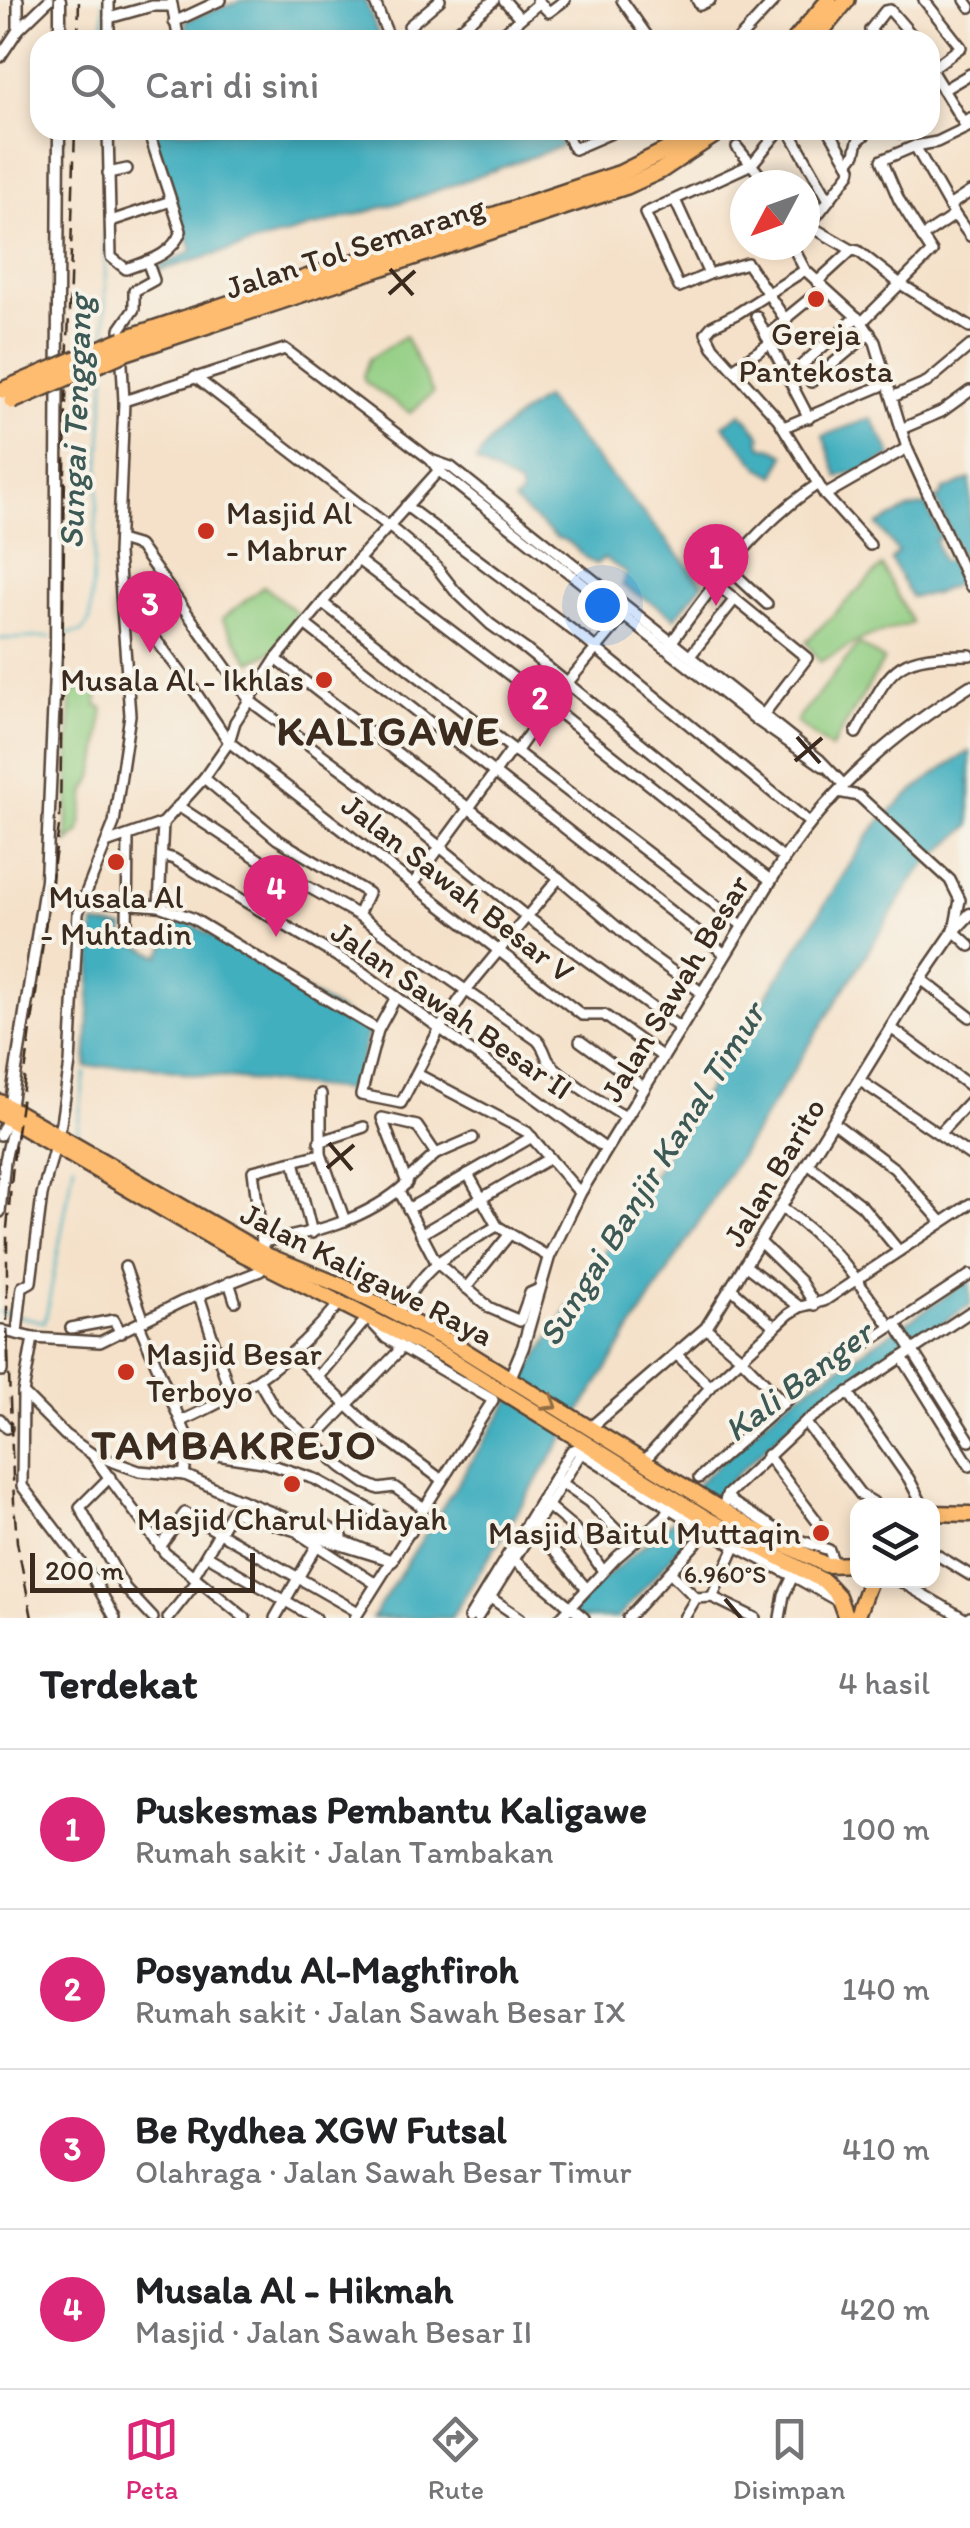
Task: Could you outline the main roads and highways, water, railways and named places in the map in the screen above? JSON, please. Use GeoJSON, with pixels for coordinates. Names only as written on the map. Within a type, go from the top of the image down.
{"type":"FeatureCollection","features":[{"type":"Feature","properties":{"kind":"highway"},"geometry":{"type":"LineString","coordinates":[[804,30],[829,0]]}},
{"type":"Feature","properties":{"kind":"highway"},"geometry":{"type":"LineString","coordinates":[[822,30],[848,0]]}},
{"type":"Feature","properties":{"kind":"highway","name":"Jalan Tol Semarang"},"geometry":{"type":"LineString","coordinates":[[4,398],[68,374],[124,346],[621,172],[683,140]]}},
{"type":"Feature","properties":{"kind":"highway","name":"Jalan Tol Semarang"},"geometry":{"type":"LineString","coordinates":[[124,346],[627,186],[672,164],[707,140]]}},
{"type":"Feature","properties":{"kind":"highway","name":"Jalan Kaligawe Raya"},"geometry":{"type":"LineString","coordinates":[[9,1118],[264,1254],[340,1303],[445,1356],[574,1437],[714,1515],[798,1546],[822,1572],[849,1616]]}},
{"type":"Feature","properties":{"kind":"highway","name":"Jalan Kaligawe Raya"},"geometry":{"type":"LineString","coordinates":[[9,1118],[68,1147]]}},
{"type":"Feature","properties":{"kind":"highway","name":"Jalan Kaligawe Raya"},"geometry":{"type":"LineString","coordinates":[[264,1254],[398,1313],[644,1461],[683,1498]]}},
{"type":"Feature","properties":{"kind":"highway"},"geometry":{"type":"LineString","coordinates":[[940,1513],[970,1514]]}},
{"type":"Feature","properties":{"kind":"highway","name":"Jalan Kaligawe Raya"},"geometry":{"type":"LineString","coordinates":[[714,1515],[772,1561],[794,1572],[822,1572],[850,1566]]}},
{"type":"Feature","properties":{"kind":"highway"},"geometry":{"type":"LineString","coordinates":[[849,1616],[865,1588]]}},
{"type":"Feature","properties":{"kind":"water"},"geometry":{"type":"Polygon","coordinates":[[[243,0],[365,0],[377,30],[187,30],[186,20],[243,0]]]}},
{"type":"Feature","properties":{"kind":"water"},"geometry":{"type":"Polygon","coordinates":[[[155,140],[559,140],[562,146],[416,198],[155,269],[192,251],[155,140]]]}},
{"type":"Feature","properties":{"kind":"water"},"geometry":{"type":"Polygon","coordinates":[[[544,398],[703,583],[675,618],[622,585],[626,573],[604,558],[596,564],[557,538],[514,502],[521,495],[519,486],[476,462],[497,434],[544,398]]]}},
{"type":"Feature","properties":{"kind":"water"},"geometry":{"type":"Polygon","coordinates":[[[742,413],[762,437],[759,440],[763,447],[785,455],[775,476],[759,467],[723,425],[742,413]]]}},
{"type":"Feature","properties":{"kind":"water"},"geometry":{"type":"Polygon","coordinates":[[[871,418],[892,455],[858,474],[856,471],[838,477],[823,436],[871,418]]]}},
{"type":"Feature","properties":{"kind":"water"},"geometry":{"type":"Polygon","coordinates":[[[970,479],[970,579],[936,499],[943,495],[942,491],[970,479]]]}},
{"type":"Feature","properties":{"kind":"water"},"geometry":{"type":"Polygon","coordinates":[[[926,505],[941,538],[935,540],[942,561],[950,561],[958,583],[934,594],[911,597],[891,560],[898,552],[877,525],[908,509],[926,505]]]}},
{"type":"Feature","properties":{"kind":"water"},"geometry":{"type":"Polygon","coordinates":[[[970,751],[970,826],[912,881],[451,1618],[372,1618],[870,833],[917,788],[970,751]]]}},
{"type":"Feature","properties":{"kind":"water"},"geometry":{"type":"Polygon","coordinates":[[[180,917],[369,1028],[354,1091],[189,1074],[141,1065],[86,1067],[94,924],[124,928],[123,939],[160,956],[180,917]]]}},
{"type":"Feature","properties":{"kind":"water"},"geometry":{"type":"Polygon","coordinates":[[[970,1280],[970,1305],[799,1416],[715,1495],[686,1529],[686,1540],[618,1618],[566,1618],[587,1593],[672,1521],[697,1484],[781,1406],[970,1280]]]}},
{"type":"Feature","properties":{"kind":"waterway","name":"Sungai Tenggang"},"geometry":{"type":"LineString","coordinates":[[104,0],[104,30]]}},
{"type":"Feature","properties":{"kind":"waterway","name":"Sungai Tenggang"},"geometry":{"type":"LineString","coordinates":[[104,161],[106,338]]}},
{"type":"Feature","properties":{"kind":"waterway","name":"Sungai Tenggang"},"geometry":{"type":"LineString","coordinates":[[59,635],[82,632],[90,620],[106,366]]}},
{"type":"Feature","properties":{"kind":"waterway","name":"Sungai Tenggang"},"geometry":{"type":"LineString","coordinates":[[0,639],[51,637]]}},
{"type":"Feature","properties":{"kind":"waterway"},"geometry":{"type":"LineString","coordinates":[[76,1141],[85,1073]]}},
{"type":"Feature","properties":{"kind":"waterway"},"geometry":{"type":"LineString","coordinates":[[0,1312],[45,1322],[74,1164]]}},
{"type":"Feature","properties":{"kind":"railway"},"geometry":{"type":"LineString","coordinates":[[78,30],[79,0]]}},
{"type":"Feature","properties":{"kind":"railway"},"geometry":{"type":"LineString","coordinates":[[32,1618],[17,1542],[14,1502],[7,1228],[60,819],[66,402],[75,140]]}},
{"type":"Feature","properties":{"kind":"place","name":"Gereja Pantekosta"},"geometry":{"type":"Point","coordinates":[816,299]}},
{"type":"Feature","properties":{"kind":"place","name":"Masjid Al - Mabrur"},"geometry":{"type":"Point","coordinates":[206,531]}},
{"type":"Feature","properties":{"kind":"place","name":"Puskesmas Pembantu Kaligawe"},"geometry":{"type":"Point","coordinates":[716,606]}},
{"type":"Feature","properties":{"kind":"place","name":"Be Rydhea XGW Futsal"},"geometry":{"type":"Point","coordinates":[150,653]}},
{"type":"Feature","properties":{"kind":"place","name":"Musala Al - Ikhlas"},"geometry":{"type":"Point","coordinates":[324,680]}},
{"type":"Feature","properties":{"kind":"place","name":"Posyandu Al-Maghfiroh"},"geometry":{"type":"Point","coordinates":[540,747]}},
{"type":"Feature","properties":{"kind":"place","name":"Musala Al - Muhtadin"},"geometry":{"type":"Point","coordinates":[116,862]}},
{"type":"Feature","properties":{"kind":"place","name":"Musala Al - Hikmah"},"geometry":{"type":"Point","coordinates":[276,937]}},
{"type":"Feature","properties":{"kind":"place","name":"Masjid Besar Terboyo"},"geometry":{"type":"Point","coordinates":[126,1372]}},
{"type":"Feature","properties":{"kind":"place","name":"Masjid Charul Hidayah"},"geometry":{"type":"Point","coordinates":[292,1484]}},
{"type":"Feature","properties":{"kind":"place","name":"Masjid Baitul Muttaqin"},"geometry":{"type":"Point","coordinates":[821,1533]}},
{"type":"Feature","properties":{"kind":"district","name":"KALIGAWE"},"geometry":{"type":"Point","coordinates":[389,730]}},
{"type":"Feature","properties":{"kind":"district","name":"TAMBAKREJO"},"geometry":{"type":"Point","coordinates":[235,1444]}},
{"type":"Feature","properties":{"kind":"water label","name":"Sungai Banjir Kanal Timur"},"geometry":{"type":"Point","coordinates":[651,1174]}},
{"type":"Feature","properties":{"kind":"water label","name":"Kali Banger"},"geometry":{"type":"Point","coordinates":[798,1381]}}]}
